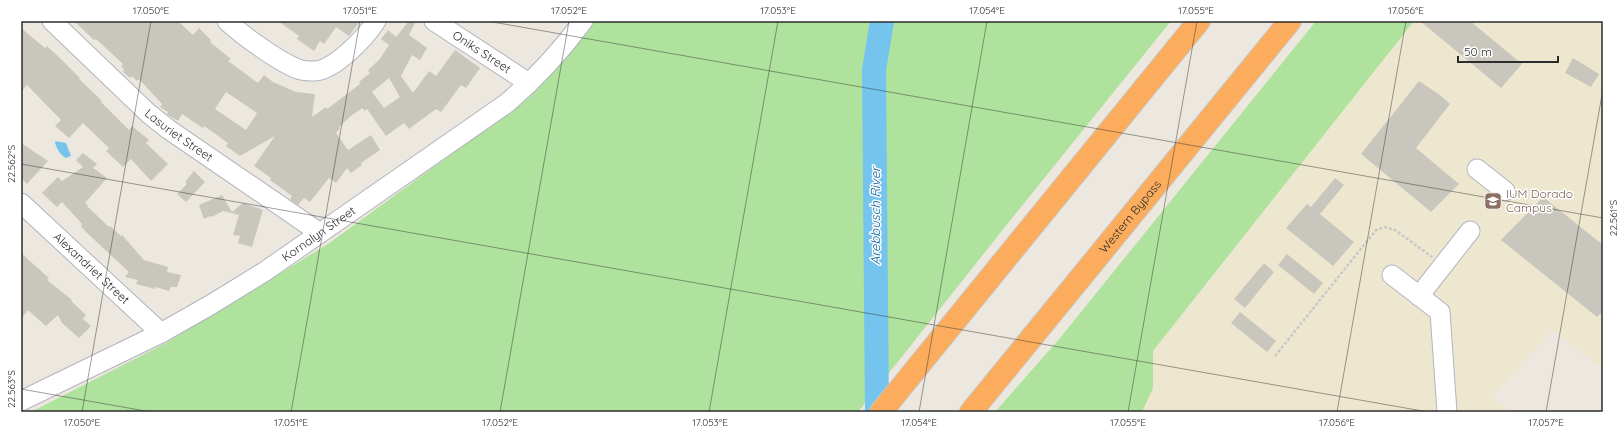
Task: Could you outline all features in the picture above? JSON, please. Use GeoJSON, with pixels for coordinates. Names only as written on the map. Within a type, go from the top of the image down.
{"type":"FeatureCollection","features":[{"type":"Feature","properties":{"kind":"highway"},"geometry":{"type":"LineString","coordinates":[[881,412],[1199,21]]}},
{"type":"Feature","properties":{"kind":"highway","name":"Western Bypass"},"geometry":{"type":"LineString","coordinates":[[971,412],[1290,21]]}},
{"type":"Feature","properties":{"kind":"street","name":"Lasuriet Street"},"geometry":{"type":"LineString","coordinates":[[52,21],[148,113],[168,129],[320,234]]}},
{"type":"Feature","properties":{"kind":"street"},"geometry":{"type":"LineString","coordinates":[[227,21],[277,58],[299,70],[315,72],[328,68],[355,47],[370,31],[376,21]]}},
{"type":"Feature","properties":{"kind":"street","name":"Oniks Street"},"geometry":{"type":"LineString","coordinates":[[434,21],[529,83]]}},
{"type":"Feature","properties":{"kind":"street","name":"Kornalyn Street"},"geometry":{"type":"LineString","coordinates":[[21,401],[161,333],[264,272],[507,103],[529,83],[572,36],[583,21]]}},
{"type":"Feature","properties":{"kind":"street"},"geometry":{"type":"LineString","coordinates":[[1477,169],[1505,191]]}},
{"type":"Feature","properties":{"kind":"street","name":"Alexandriet Street"},"geometry":{"type":"LineString","coordinates":[[21,203],[161,333]]}},
{"type":"Feature","properties":{"kind":"street"},"geometry":{"type":"LineString","coordinates":[[1419,296],[1470,231]]}},
{"type":"Feature","properties":{"kind":"street"},"geometry":{"type":"LineString","coordinates":[[1392,275],[1440,312],[1448,412]]}},
{"type":"Feature","properties":{"kind":"path"},"geometry":{"type":"LineString","coordinates":[[1274,356],[1376,230],[1385,227],[1395,230],[1444,265]]}},
{"type":"Feature","properties":{"kind":"shaded area"},"geometry":{"type":"Polygon","coordinates":[[[1414,21],[1603,21],[1603,367],[1601,368],[1552,330],[1492,398],[1510,412],[1142,412],[1153,388],[1153,351],[1414,21]]]}},
{"type":"Feature","properties":{"kind":"green space"},"geometry":{"type":"Polygon","coordinates":[[[594,21],[1171,21],[858,412],[31,412],[166,343],[328,244],[530,97],[574,48],[594,21]]]}},
{"type":"Feature","properties":{"kind":"green space"},"geometry":{"type":"Polygon","coordinates":[[[1316,21],[1414,21],[1153,351],[1153,388],[1142,412],[995,412],[1060,338],[1316,21]]]}},
{"type":"Feature","properties":{"kind":"water"},"geometry":{"type":"Polygon","coordinates":[[[55,141],[66,143],[71,156],[66,158],[62,155],[57,148],[55,141]]]}},
{"type":"Feature","properties":{"kind":"building"},"geometry":{"type":"Polygon","coordinates":[[[74,21],[178,21],[193,35],[199,28],[211,40],[210,42],[231,59],[228,61],[258,83],[264,75],[273,82],[296,92],[315,94],[312,117],[326,107],[327,109],[360,84],[359,82],[370,73],[368,70],[379,60],[389,45],[381,39],[388,30],[396,37],[409,21],[416,21],[409,35],[427,48],[420,60],[412,55],[401,76],[413,93],[429,71],[436,76],[455,50],[480,68],[466,88],[461,85],[441,112],[436,109],[409,129],[404,123],[386,136],[367,109],[364,111],[363,108],[352,115],[339,127],[340,128],[336,133],[348,150],[371,135],[380,150],[361,163],[362,165],[351,173],[347,168],[336,183],[329,178],[310,202],[304,198],[298,205],[290,199],[292,196],[254,166],[275,136],[240,156],[226,146],[228,143],[204,126],[203,128],[182,114],[178,121],[168,115],[168,112],[160,107],[162,104],[139,79],[137,81],[132,76],[130,78],[123,72],[124,69],[121,66],[123,64],[96,39],[94,40],[74,21]],[[389,78],[372,92],[384,108],[400,97],[389,78]],[[226,92],[215,109],[246,130],[257,113],[226,92]]]}},
{"type":"Feature","properties":{"kind":"building"},"geometry":{"type":"Polygon","coordinates":[[[278,21],[360,21],[349,36],[336,27],[324,44],[320,41],[314,51],[297,39],[299,36],[278,21]]]}},
{"type":"Feature","properties":{"kind":"building"},"geometry":{"type":"Polygon","coordinates":[[[1420,21],[1470,21],[1522,64],[1501,88],[1420,21]]]}},
{"type":"Feature","properties":{"kind":"building"},"geometry":{"type":"Polygon","coordinates":[[[21,28],[45,48],[47,46],[61,59],[129,130],[132,126],[149,140],[146,143],[168,164],[151,181],[131,159],[123,167],[106,151],[109,148],[83,123],[69,138],[55,126],[61,120],[27,85],[21,92],[21,28]]]}},
{"type":"Feature","properties":{"kind":"building"},"geometry":{"type":"Polygon","coordinates":[[[1573,58],[1599,74],[1591,87],[1565,73],[1573,58]]]}},
{"type":"Feature","properties":{"kind":"building"},"geometry":{"type":"Polygon","coordinates":[[[1419,81],[1440,95],[1450,104],[1416,148],[1459,184],[1431,212],[1361,154],[1419,81]]]}},
{"type":"Feature","properties":{"kind":"building"},"geometry":{"type":"Polygon","coordinates":[[[21,143],[48,161],[27,184],[21,178],[21,143]]]}},
{"type":"Feature","properties":{"kind":"building"},"geometry":{"type":"Polygon","coordinates":[[[83,153],[97,164],[93,168],[107,178],[85,203],[88,205],[87,206],[109,227],[110,226],[121,236],[122,235],[144,260],[168,267],[167,272],[181,275],[177,287],[171,287],[169,291],[156,287],[155,289],[136,284],[138,280],[125,277],[129,272],[86,232],[81,226],[82,224],[62,202],[57,207],[42,193],[58,177],[62,181],[83,167],[76,160],[83,153]]]}},
{"type":"Feature","properties":{"kind":"building"},"geometry":{"type":"Polygon","coordinates":[[[194,171],[205,182],[186,202],[177,194],[187,184],[185,182],[194,171]]]}},
{"type":"Feature","properties":{"kind":"building"},"geometry":{"type":"Polygon","coordinates":[[[1335,178],[1344,185],[1320,214],[1354,242],[1333,266],[1286,228],[1307,204],[1311,207],[1335,178]]]}},
{"type":"Feature","properties":{"kind":"building"},"geometry":{"type":"Polygon","coordinates":[[[222,195],[232,212],[243,203],[263,210],[252,247],[238,243],[240,236],[233,235],[239,215],[223,211],[212,217],[210,216],[204,219],[199,205],[222,195]]]}},
{"type":"Feature","properties":{"kind":"building"},"geometry":{"type":"Polygon","coordinates":[[[1543,197],[1603,245],[1603,311],[1597,317],[1501,240],[1543,197]]]}},
{"type":"Feature","properties":{"kind":"building"},"geometry":{"type":"Polygon","coordinates":[[[21,253],[49,278],[47,280],[72,300],[71,301],[86,315],[83,319],[91,326],[79,338],[62,323],[58,315],[46,326],[28,310],[21,319],[21,253]]]}},
{"type":"Feature","properties":{"kind":"building"},"geometry":{"type":"Polygon","coordinates":[[[1287,254],[1323,283],[1314,294],[1278,265],[1287,254]]]}},
{"type":"Feature","properties":{"kind":"building"},"geometry":{"type":"Polygon","coordinates":[[[1264,263],[1274,272],[1245,308],[1234,299],[1264,263]]]}},
{"type":"Feature","properties":{"kind":"building"},"geometry":{"type":"Polygon","coordinates":[[[1240,312],[1276,341],[1267,352],[1231,323],[1240,312]]]}},
{"type":"Feature","properties":{"kind":"waterway","name":"Arebbusch River"},"geometry":{"type":"LineString","coordinates":[[877,412],[874,70],[882,21]]}},
{"type":"Feature","properties":{"kind":"place","name":"IUM Dorado Campus"},"geometry":{"type":"Point","coordinates":[1493,201]}}]}
